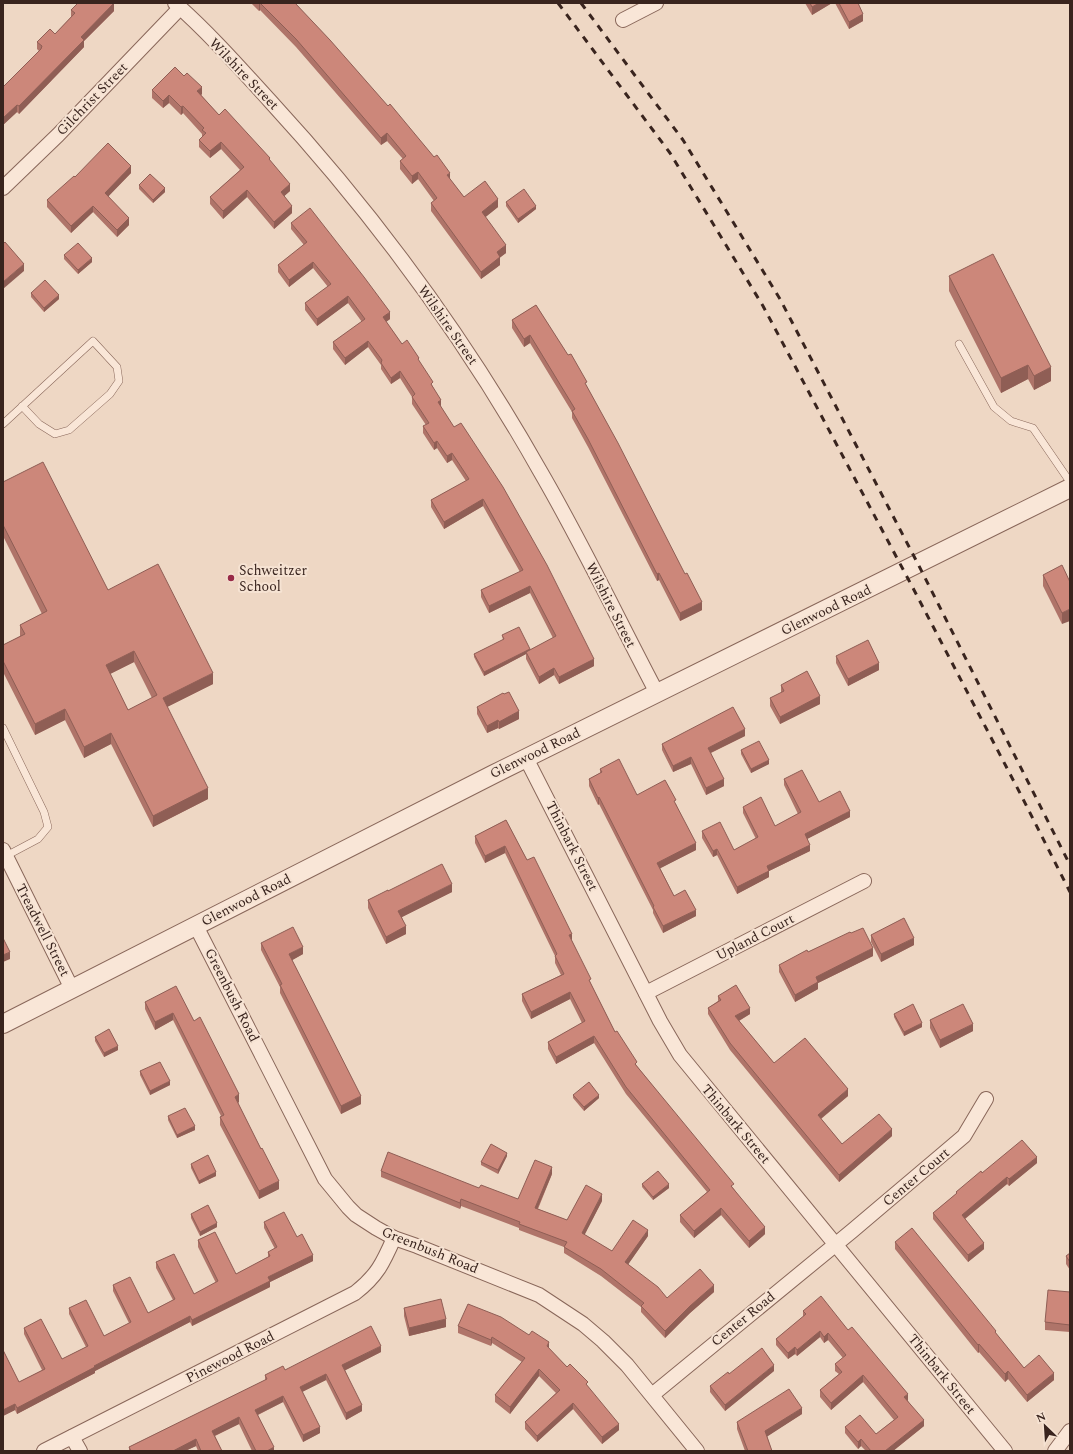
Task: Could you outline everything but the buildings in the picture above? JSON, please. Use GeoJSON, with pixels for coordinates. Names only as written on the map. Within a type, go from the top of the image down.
{"type":"FeatureCollection","features":[{"type":"Feature","properties":{"kind":"street"},"geometry":{"type":"LineString","coordinates":[[623,20],[656,3]]}},
{"type":"Feature","properties":{"kind":"street","name":"Gilchrist Street"},"geometry":{"type":"LineString","coordinates":[[3,188],[58,135],[178,5]]}},
{"type":"Feature","properties":{"kind":"street","name":"Wilshire Street"},"geometry":{"type":"LineString","coordinates":[[178,5],[242,70],[322,159],[400,257],[454,332],[493,392],[543,475],[657,693]]}},
{"type":"Feature","properties":{"kind":"street","name":"Glenwood Road"},"geometry":{"type":"LineString","coordinates":[[3,1024],[526,758],[1070,488]]}},
{"type":"Feature","properties":{"kind":"street","name":"Thinbark Street"},"geometry":{"type":"LineString","coordinates":[[526,758],[660,1021],[680,1055],[1006,1451]]}},
{"type":"Feature","properties":{"kind":"street","name":"Treadwell Street"},"geometry":{"type":"LineString","coordinates":[[4,853],[72,989]]}},
{"type":"Feature","properties":{"kind":"street","name":"Upland Court"},"geometry":{"type":"LineString","coordinates":[[646,993],[864,881]]}},
{"type":"Feature","properties":{"kind":"street","name":"Greenbush Road"},"geometry":{"type":"LineString","coordinates":[[196,926],[325,1179],[339,1198],[356,1215],[394,1238],[539,1295],[578,1320],[603,1341],[627,1365],[697,1451]]}},
{"type":"Feature","properties":{"kind":"street","name":"Center Court"},"geometry":{"type":"LineString","coordinates":[[835,1244],[964,1136],[986,1100]]}},
{"type":"Feature","properties":{"kind":"street","name":"Pinewood Road"},"geometry":{"type":"LineString","coordinates":[[44,1451],[355,1293],[375,1276],[387,1255],[394,1238]]}},
{"type":"Feature","properties":{"kind":"street","name":"Center Road"},"geometry":{"type":"LineString","coordinates":[[652,1395],[835,1244]]}},
{"type":"Feature","properties":{"kind":"street"},"geometry":{"type":"LineString","coordinates":[[1055,1451],[1070,1431]]}},
{"type":"Feature","properties":{"kind":"street"},"geometry":{"type":"LineString","coordinates":[[72,1437],[80,1451]]}},
{"type":"Feature","properties":{"kind":"lane"},"geometry":{"type":"LineString","coordinates":[[3,424],[22,406],[93,341],[117,367],[119,381],[110,394],[69,430],[55,434],[39,424],[22,406]]}},
{"type":"Feature","properties":{"kind":"lane"},"geometry":{"type":"LineString","coordinates":[[959,344],[994,406],[1011,421],[1033,428],[1070,482]]}},
{"type":"Feature","properties":{"kind":"lane"},"geometry":{"type":"LineString","coordinates":[[3,728],[44,812],[48,827],[38,839],[4,853]]}},
{"type":"Feature","properties":{"kind":"railway"},"geometry":{"type":"LineString","coordinates":[[558,3],[670,153],[763,306],[914,590],[1070,892]]}},
{"type":"Feature","properties":{"kind":"railway"},"geometry":{"type":"LineString","coordinates":[[581,3],[683,140],[780,299],[918,564],[1070,865]]}},
{"type":"Feature","properties":{"kind":"place","name":"Schweitzer School"},"geometry":{"type":"Point","coordinates":[231,578]}}]}
